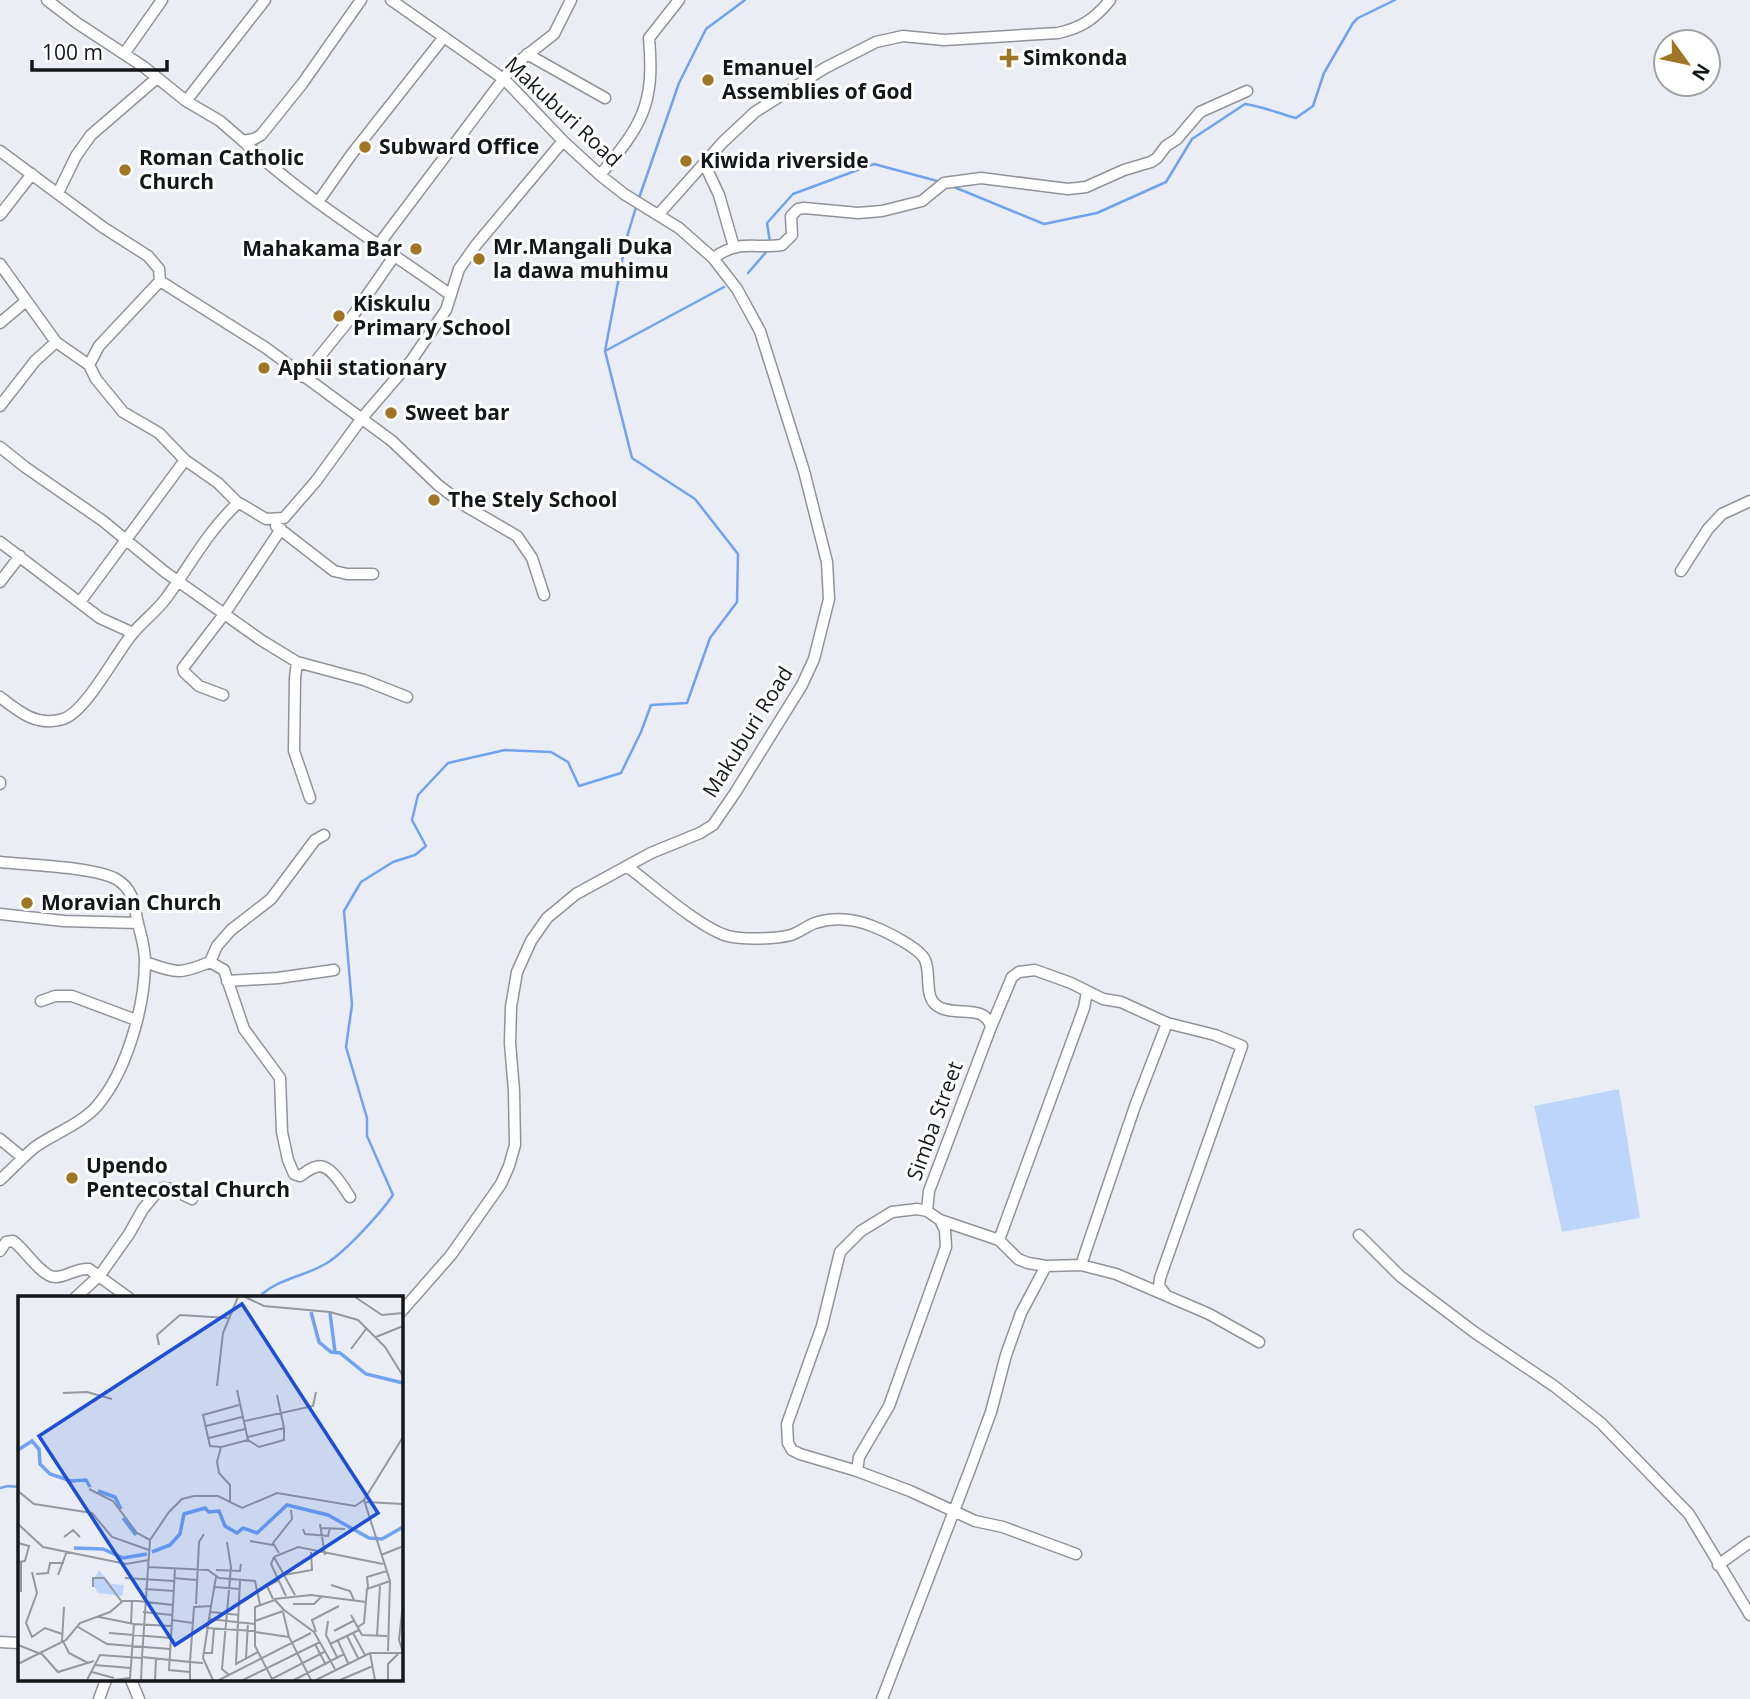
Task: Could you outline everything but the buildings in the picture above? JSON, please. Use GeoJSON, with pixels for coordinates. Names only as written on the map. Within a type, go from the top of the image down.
{"type":"FeatureCollection","features":[{"type":"Feature","properties":{"kind":"street"},"geometry":{"type":"LineString","coordinates":[[47,0],[60,4],[186,101],[220,121],[318,202],[451,295]]}},
{"type":"Feature","properties":{"kind":"street"},"geometry":{"type":"LineString","coordinates":[[124,54],[162,0]]}},
{"type":"Feature","properties":{"kind":"street"},"geometry":{"type":"LineString","coordinates":[[186,101],[265,0]]}},
{"type":"Feature","properties":{"kind":"street"},"geometry":{"type":"LineString","coordinates":[[243,141],[261,135],[302,84],[361,0]]}},
{"type":"Feature","properties":{"kind":"street","name":"Makuburi Road"},"geometry":{"type":"LineString","coordinates":[[391,0],[505,80],[563,142],[624,194],[679,228],[713,258],[737,289],[760,331],[804,471],[827,562],[829,599],[814,659],[802,685],[713,825],[651,853],[576,894],[547,918],[531,941],[517,972],[512,1007],[510,1044],[514,1091],[514,1145],[509,1166],[501,1184],[452,1255],[402,1311]]}},
{"type":"Feature","properties":{"kind":"street"},"geometry":{"type":"LineString","coordinates":[[379,244],[518,62],[554,34],[571,0]]}},
{"type":"Feature","properties":{"kind":"street"},"geometry":{"type":"LineString","coordinates":[[600,175],[625,144],[644,110],[650,90],[649,38],[679,0]]}},
{"type":"Feature","properties":{"kind":"street"},"geometry":{"type":"LineString","coordinates":[[658,215],[704,163],[755,112],[825,68],[876,42],[903,37],[944,40],[1058,33],[1074,30],[1092,19],[1110,0]]}},
{"type":"Feature","properties":{"kind":"street"},"geometry":{"type":"LineString","coordinates":[[318,202],[351,155],[444,37]]}},
{"type":"Feature","properties":{"kind":"street"},"geometry":{"type":"LineString","coordinates":[[527,54],[605,98]]}},
{"type":"Feature","properties":{"kind":"street"},"geometry":{"type":"LineString","coordinates":[[58,193],[76,156],[91,135],[157,78]]}},
{"type":"Feature","properties":{"kind":"street"},"geometry":{"type":"LineString","coordinates":[[713,258],[734,247],[747,244],[782,245],[792,235],[791,216],[798,209],[814,207],[858,213],[882,211],[922,201],[944,183],[987,178],[1068,189],[1086,187],[1157,158],[1200,112],[1247,91]]}},
{"type":"Feature","properties":{"kind":"street"},"geometry":{"type":"LineString","coordinates":[[266,519],[284,517],[411,361],[446,310],[459,269],[563,142]]}},
{"type":"Feature","properties":{"kind":"street"},"geometry":{"type":"LineString","coordinates":[[0,151],[104,228],[148,256],[159,269],[160,281],[99,346],[89,365]]}},
{"type":"Feature","properties":{"kind":"street"},"geometry":{"type":"LineString","coordinates":[[704,163],[719,195],[734,247]]}},
{"type":"Feature","properties":{"kind":"street"},"geometry":{"type":"LineString","coordinates":[[0,215],[32,174]]}},
{"type":"Feature","properties":{"kind":"street"},"geometry":{"type":"LineString","coordinates":[[303,377],[354,314],[395,255]]}},
{"type":"Feature","properties":{"kind":"street"},"geometry":{"type":"LineString","coordinates":[[0,264],[56,342],[89,365],[96,379],[123,412],[159,433],[185,460],[218,483],[238,503],[281,529],[334,571],[373,574]]}},
{"type":"Feature","properties":{"kind":"street"},"geometry":{"type":"LineString","coordinates":[[160,281],[239,330],[392,441],[438,485],[467,507],[517,536],[532,558],[544,595]]}},
{"type":"Feature","properties":{"kind":"street"},"geometry":{"type":"LineString","coordinates":[[0,323],[26,301]]}},
{"type":"Feature","properties":{"kind":"street"},"geometry":{"type":"LineString","coordinates":[[0,406],[35,361],[56,342]]}},
{"type":"Feature","properties":{"kind":"street"},"geometry":{"type":"LineString","coordinates":[[0,447],[97,516],[176,581],[225,613],[243,629],[297,662],[365,680],[407,697]]}},
{"type":"Feature","properties":{"kind":"street"},"geometry":{"type":"LineString","coordinates":[[80,602],[185,460]]}},
{"type":"Feature","properties":{"kind":"street"},"geometry":{"type":"LineString","coordinates":[[1682,571],[1707,529],[1722,514],[1750,501]]}},
{"type":"Feature","properties":{"kind":"street"},"geometry":{"type":"LineString","coordinates":[[0,697],[25,716],[44,722],[70,717],[88,697],[133,633],[155,612],[215,524],[238,503]]}},
{"type":"Feature","properties":{"kind":"street"},"geometry":{"type":"LineString","coordinates":[[223,695],[199,686],[183,670],[281,529]]}},
{"type":"Feature","properties":{"kind":"street"},"geometry":{"type":"LineString","coordinates":[[0,542],[100,618],[133,633]]}},
{"type":"Feature","properties":{"kind":"street"},"geometry":{"type":"LineString","coordinates":[[0,582],[20,556]]}},
{"type":"Feature","properties":{"kind":"street"},"geometry":{"type":"LineString","coordinates":[[297,662],[294,751],[310,798]]}},
{"type":"Feature","properties":{"kind":"street"},"geometry":{"type":"LineString","coordinates":[[145,962],[175,972],[185,972],[210,962],[217,946],[230,930],[271,900],[315,840],[324,835]]}},
{"type":"Feature","properties":{"kind":"street"},"geometry":{"type":"LineString","coordinates":[[0,862],[107,874],[126,886],[132,894],[145,962],[136,1020],[122,1066],[104,1097],[84,1117],[36,1147],[0,1180]]}},
{"type":"Feature","properties":{"kind":"street"},"geometry":{"type":"LineString","coordinates":[[628,867],[716,932],[734,937],[782,936],[825,921],[840,919],[871,926],[895,937],[926,960],[929,995],[934,1003],[942,1009],[981,1013],[991,1027]]}},
{"type":"Feature","properties":{"kind":"street"},"geometry":{"type":"LineString","coordinates":[[0,914],[64,921],[138,923]]}},
{"type":"Feature","properties":{"kind":"street"},"geometry":{"type":"LineString","coordinates":[[210,962],[223,970],[244,1029],[280,1078],[282,1132],[295,1174],[300,1176],[313,1168],[323,1166],[334,1175],[351,1197]]}},
{"type":"Feature","properties":{"kind":"street"},"geometry":{"type":"LineString","coordinates":[[227,981],[278,978],[334,970]]}},
{"type":"Feature","properties":{"kind":"street","name":"Simba Street"},"geometry":{"type":"LineString","coordinates":[[1087,992],[1035,970],[1019,972],[1013,977],[991,1027],[929,1191],[927,1211],[940,1220],[999,1240],[1018,1259],[1046,1266],[1081,1265],[1116,1275],[1209,1314],[1259,1342]]}},
{"type":"Feature","properties":{"kind":"street"},"geometry":{"type":"LineString","coordinates":[[999,1240],[1080,1021],[1087,992],[1103,999],[1121,1002],[1167,1023],[1215,1035],[1242,1046],[1160,1278],[1162,1291],[1168,1297]]}},
{"type":"Feature","properties":{"kind":"street"},"geometry":{"type":"LineString","coordinates":[[41,1000],[55,996],[72,996],[136,1020]]}},
{"type":"Feature","properties":{"kind":"street"},"geometry":{"type":"LineString","coordinates":[[1081,1265],[1135,1106],[1167,1023]]}},
{"type":"Feature","properties":{"kind":"street"},"geometry":{"type":"LineString","coordinates":[[0,1139],[23,1158]]}},
{"type":"Feature","properties":{"kind":"street"},"geometry":{"type":"LineString","coordinates":[[77,1296],[100,1275],[157,1192],[163,1188],[171,1189],[192,1199]]}},
{"type":"Feature","properties":{"kind":"street"},"geometry":{"type":"LineString","coordinates":[[927,1211],[917,1209],[891,1212],[861,1231],[840,1252],[822,1326],[787,1424],[788,1443],[792,1450],[800,1454],[857,1471],[910,1491],[975,1521],[1003,1527],[1076,1554]]}},
{"type":"Feature","properties":{"kind":"street"},"geometry":{"type":"LineString","coordinates":[[857,1471],[859,1457],[889,1406],[946,1247],[945,1230],[940,1220]]}},
{"type":"Feature","properties":{"kind":"street"},"geometry":{"type":"LineString","coordinates":[[1359,1235],[1408,1283],[1601,1423],[1689,1514],[1750,1615]]}},
{"type":"Feature","properties":{"kind":"street"},"geometry":{"type":"LineString","coordinates":[[0,1251],[6,1242],[13,1241],[41,1270],[54,1278],[82,1269],[100,1275],[126,1296]]}},
{"type":"Feature","properties":{"kind":"street"},"geometry":{"type":"LineString","coordinates":[[882,1699],[991,1412],[1006,1355],[1021,1313],[1046,1266]]}},
{"type":"Feature","properties":{"kind":"street"},"geometry":{"type":"LineString","coordinates":[[1718,1565],[1750,1542]]}},
{"type":"Feature","properties":{"kind":"street"},"geometry":{"type":"LineString","coordinates":[[0,1642],[18,1643]]}},
{"type":"Feature","properties":{"kind":"street"},"geometry":{"type":"LineString","coordinates":[[99,1699],[105,1682]]}},
{"type":"Feature","properties":{"kind":"street"},"geometry":{"type":"LineString","coordinates":[[132,1682],[139,1699]]}},
{"type":"Feature","properties":{"kind":"shaded area"},"geometry":{"type":"Polygon","coordinates":[[[1619,1089],[1640,1218],[1562,1232],[1534,1106],[1619,1089]]]}},
{"type":"Feature","properties":{"kind":"waterway"},"geometry":{"type":"LineString","coordinates":[[639,198],[679,83],[706,29],[745,0]]}},
{"type":"Feature","properties":{"kind":"waterway"},"geometry":{"type":"LineString","coordinates":[[954,187],[1044,224],[1097,213],[1166,182],[1192,139],[1245,104],[1296,118],[1313,106],[1324,73],[1353,23],[1395,0]]}},
{"type":"Feature","properties":{"kind":"waterway"},"geometry":{"type":"LineString","coordinates":[[770,242],[767,223],[793,194],[874,164],[941,182]]}},
{"type":"Feature","properties":{"kind":"waterway"},"geometry":{"type":"LineString","coordinates":[[262,1296],[277,1284],[319,1267],[335,1257],[362,1232],[393,1195],[367,1136],[367,1118],[346,1047],[352,1005],[344,911],[361,882],[393,862],[415,855],[426,846],[412,820],[418,795],[448,763],[505,750],[551,752],[568,762],[579,786],[621,773],[651,705],[687,703],[710,638],[737,602],[738,554],[695,499],[632,458],[605,351],[626,240],[637,204]]}},
{"type":"Feature","properties":{"kind":"waterway"},"geometry":{"type":"LineString","coordinates":[[748,273],[767,251]]}},
{"type":"Feature","properties":{"kind":"waterway"},"geometry":{"type":"LineString","coordinates":[[607,350],[724,287]]}},
{"type":"Feature","properties":{"kind":"waterway"},"geometry":{"type":"LineString","coordinates":[[0,1488],[18,1487]]}},
{"type":"Feature","properties":{"kind":"place","name":"Simkonda"},"geometry":{"type":"Point","coordinates":[1009,58]}},
{"type":"Feature","properties":{"kind":"place","name":"Emanuel Assemblies of God"},"geometry":{"type":"Point","coordinates":[708,80]}},
{"type":"Feature","properties":{"kind":"place","name":"Subward Office"},"geometry":{"type":"Point","coordinates":[365,147]}},
{"type":"Feature","properties":{"kind":"place","name":"Kiwida riverside"},"geometry":{"type":"Point","coordinates":[686,161]}},
{"type":"Feature","properties":{"kind":"place","name":"Roman Catholic Church"},"geometry":{"type":"Point","coordinates":[125,170]}},
{"type":"Feature","properties":{"kind":"place","name":"Mahakama Bar"},"geometry":{"type":"Point","coordinates":[416,249]}},
{"type":"Feature","properties":{"kind":"place","name":"Mr.Mangali Duka la dawa muhimu"},"geometry":{"type":"Point","coordinates":[479,259]}},
{"type":"Feature","properties":{"kind":"place","name":"Kiskulu Primary School"},"geometry":{"type":"Point","coordinates":[339,316]}},
{"type":"Feature","properties":{"kind":"place","name":"Aphii stationary"},"geometry":{"type":"Point","coordinates":[264,368]}},
{"type":"Feature","properties":{"kind":"place","name":"Sweet bar"},"geometry":{"type":"Point","coordinates":[391,413]}},
{"type":"Feature","properties":{"kind":"place","name":"The Stely School"},"geometry":{"type":"Point","coordinates":[434,500]}},
{"type":"Feature","properties":{"kind":"place","name":"Moravian Church"},"geometry":{"type":"Point","coordinates":[27,903]}},
{"type":"Feature","properties":{"kind":"place","name":"Upendo Pentecostal Church"},"geometry":{"type":"Point","coordinates":[72,1178]}}]}
